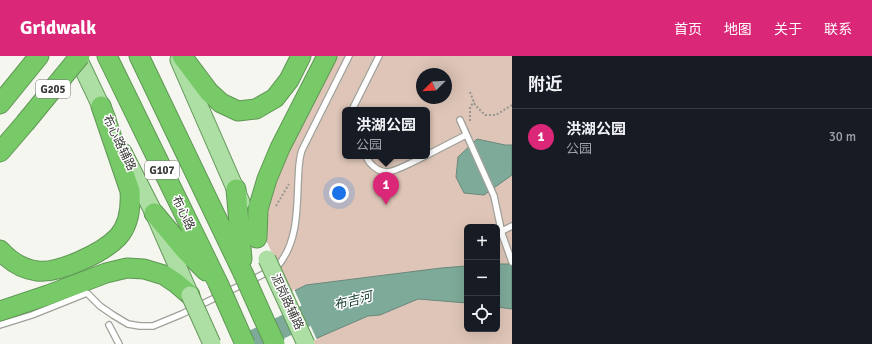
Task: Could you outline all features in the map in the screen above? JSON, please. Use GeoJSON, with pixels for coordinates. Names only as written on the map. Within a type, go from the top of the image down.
{"type":"FeatureCollection","features":[{"type":"Feature","properties":{"kind":"highway","name":"G205"},"geometry":{"type":"LineString","coordinates":[[0,103],[39,56]]}},
{"type":"Feature","properties":{"kind":"highway","name":"G205"},"geometry":{"type":"LineString","coordinates":[[0,152],[80,56]]}},
{"type":"Feature","properties":{"kind":"highway","name":"布心路"},"geometry":{"type":"LineString","coordinates":[[107,56],[218,283]]}},
{"type":"Feature","properties":{"kind":"highway","name":"G107"},"geometry":{"type":"LineString","coordinates":[[139,56],[243,273],[275,344]]}},
{"type":"Feature","properties":{"kind":"highway"},"geometry":{"type":"LineString","coordinates":[[182,56],[209,92],[221,103],[238,111],[256,109],[275,98],[289,80],[301,56]]}},
{"type":"Feature","properties":{"kind":"highway"},"geometry":{"type":"LineString","coordinates":[[257,238],[258,209],[267,179],[280,148],[327,56]]}},
{"type":"Feature","properties":{"kind":"highway"},"geometry":{"type":"LineString","coordinates":[[0,250],[17,265],[37,271],[61,269],[108,246],[118,237],[126,224],[131,205],[130,191],[101,106]]}},
{"type":"Feature","properties":{"kind":"highway"},"geometry":{"type":"LineString","coordinates":[[236,189],[243,273]]}},
{"type":"Feature","properties":{"kind":"highway"},"geometry":{"type":"LineString","coordinates":[[154,213],[185,250],[218,283]]}},
{"type":"Feature","properties":{"kind":"highway"},"geometry":{"type":"LineString","coordinates":[[0,311],[106,273],[127,268],[144,269],[164,275],[176,283],[190,296]]}},
{"type":"Feature","properties":{"kind":"highway","name":"G107"},"geometry":{"type":"LineString","coordinates":[[218,283],[245,344]]}},
{"type":"Feature","properties":{"kind":"main road","name":"布心路辅路"},"geometry":{"type":"LineString","coordinates":[[77,56],[154,213],[190,296]]}},
{"type":"Feature","properties":{"kind":"main road"},"geometry":{"type":"LineString","coordinates":[[178,56],[257,238]]}},
{"type":"Feature","properties":{"kind":"main road","name":"泥岗路辅路"},"geometry":{"type":"LineString","coordinates":[[257,238],[306,344]]}},
{"type":"Feature","properties":{"kind":"main road"},"geometry":{"type":"LineString","coordinates":[[190,296],[212,344]]}},
{"type":"Feature","properties":{"kind":"lane"},"geometry":{"type":"LineString","coordinates":[[0,325],[87,293],[106,311],[128,324],[153,326],[182,314],[276,268],[290,246],[296,222],[299,164],[302,150],[349,56]]}},
{"type":"Feature","properties":{"kind":"lane"},"geometry":{"type":"LineString","coordinates":[[354,107],[379,56]]}},
{"type":"Feature","properties":{"kind":"lane"},"geometry":{"type":"LineString","coordinates":[[460,120],[494,196],[502,231],[512,262]]}},
{"type":"Feature","properties":{"kind":"lane"},"geometry":{"type":"LineString","coordinates":[[430,154],[466,134]]}},
{"type":"Feature","properties":{"kind":"lane"},"geometry":{"type":"LineString","coordinates":[[368,159],[372,165],[379,170],[388,172],[419,159]]}},
{"type":"Feature","properties":{"kind":"lane"},"geometry":{"type":"LineString","coordinates":[[502,231],[512,226]]}},
{"type":"Feature","properties":{"kind":"lane"},"geometry":{"type":"LineString","coordinates":[[109,324],[119,344]]}},
{"type":"Feature","properties":{"kind":"path"},"geometry":{"type":"LineString","coordinates":[[470,92],[474,102],[485,116],[496,115],[512,105]]}},
{"type":"Feature","properties":{"kind":"path"},"geometry":{"type":"LineString","coordinates":[[471,120],[470,107],[474,102]]}},
{"type":"Feature","properties":{"kind":"path"},"geometry":{"type":"LineString","coordinates":[[273,212],[292,179]]}},
{"type":"Feature","properties":{"kind":"shaded area"},"geometry":{"type":"Polygon","coordinates":[[[328,56],[512,56],[512,344],[313,344],[258,222],[328,56]]]}},
{"type":"Feature","properties":{"kind":"water"},"geometry":{"type":"Polygon","coordinates":[[[477,139],[512,145],[512,175],[484,195],[464,193],[456,177],[458,157],[477,139]]]}},
{"type":"Feature","properties":{"kind":"water"},"geometry":{"type":"Polygon","coordinates":[[[500,264],[512,264],[512,309],[500,307],[500,264]]]}},
{"type":"Feature","properties":{"kind":"water"},"geometry":{"type":"Polygon","coordinates":[[[464,266],[464,303],[418,299],[380,315],[368,316],[315,339],[294,291],[306,285],[464,266]]]}},
{"type":"Feature","properties":{"kind":"pier"},"geometry":{"type":"Polygon","coordinates":[[[294,289],[317,340],[314,340],[292,292],[294,289]]]}},
{"type":"Feature","properties":{"kind":"waterway","name":"布吉河"},"geometry":{"type":"LineString","coordinates":[[247,344],[318,310],[333,306]]}},
{"type":"Feature","properties":{"kind":"place","name":"洪湖公园"},"geometry":{"type":"Point","coordinates":[386,205]}}]}
